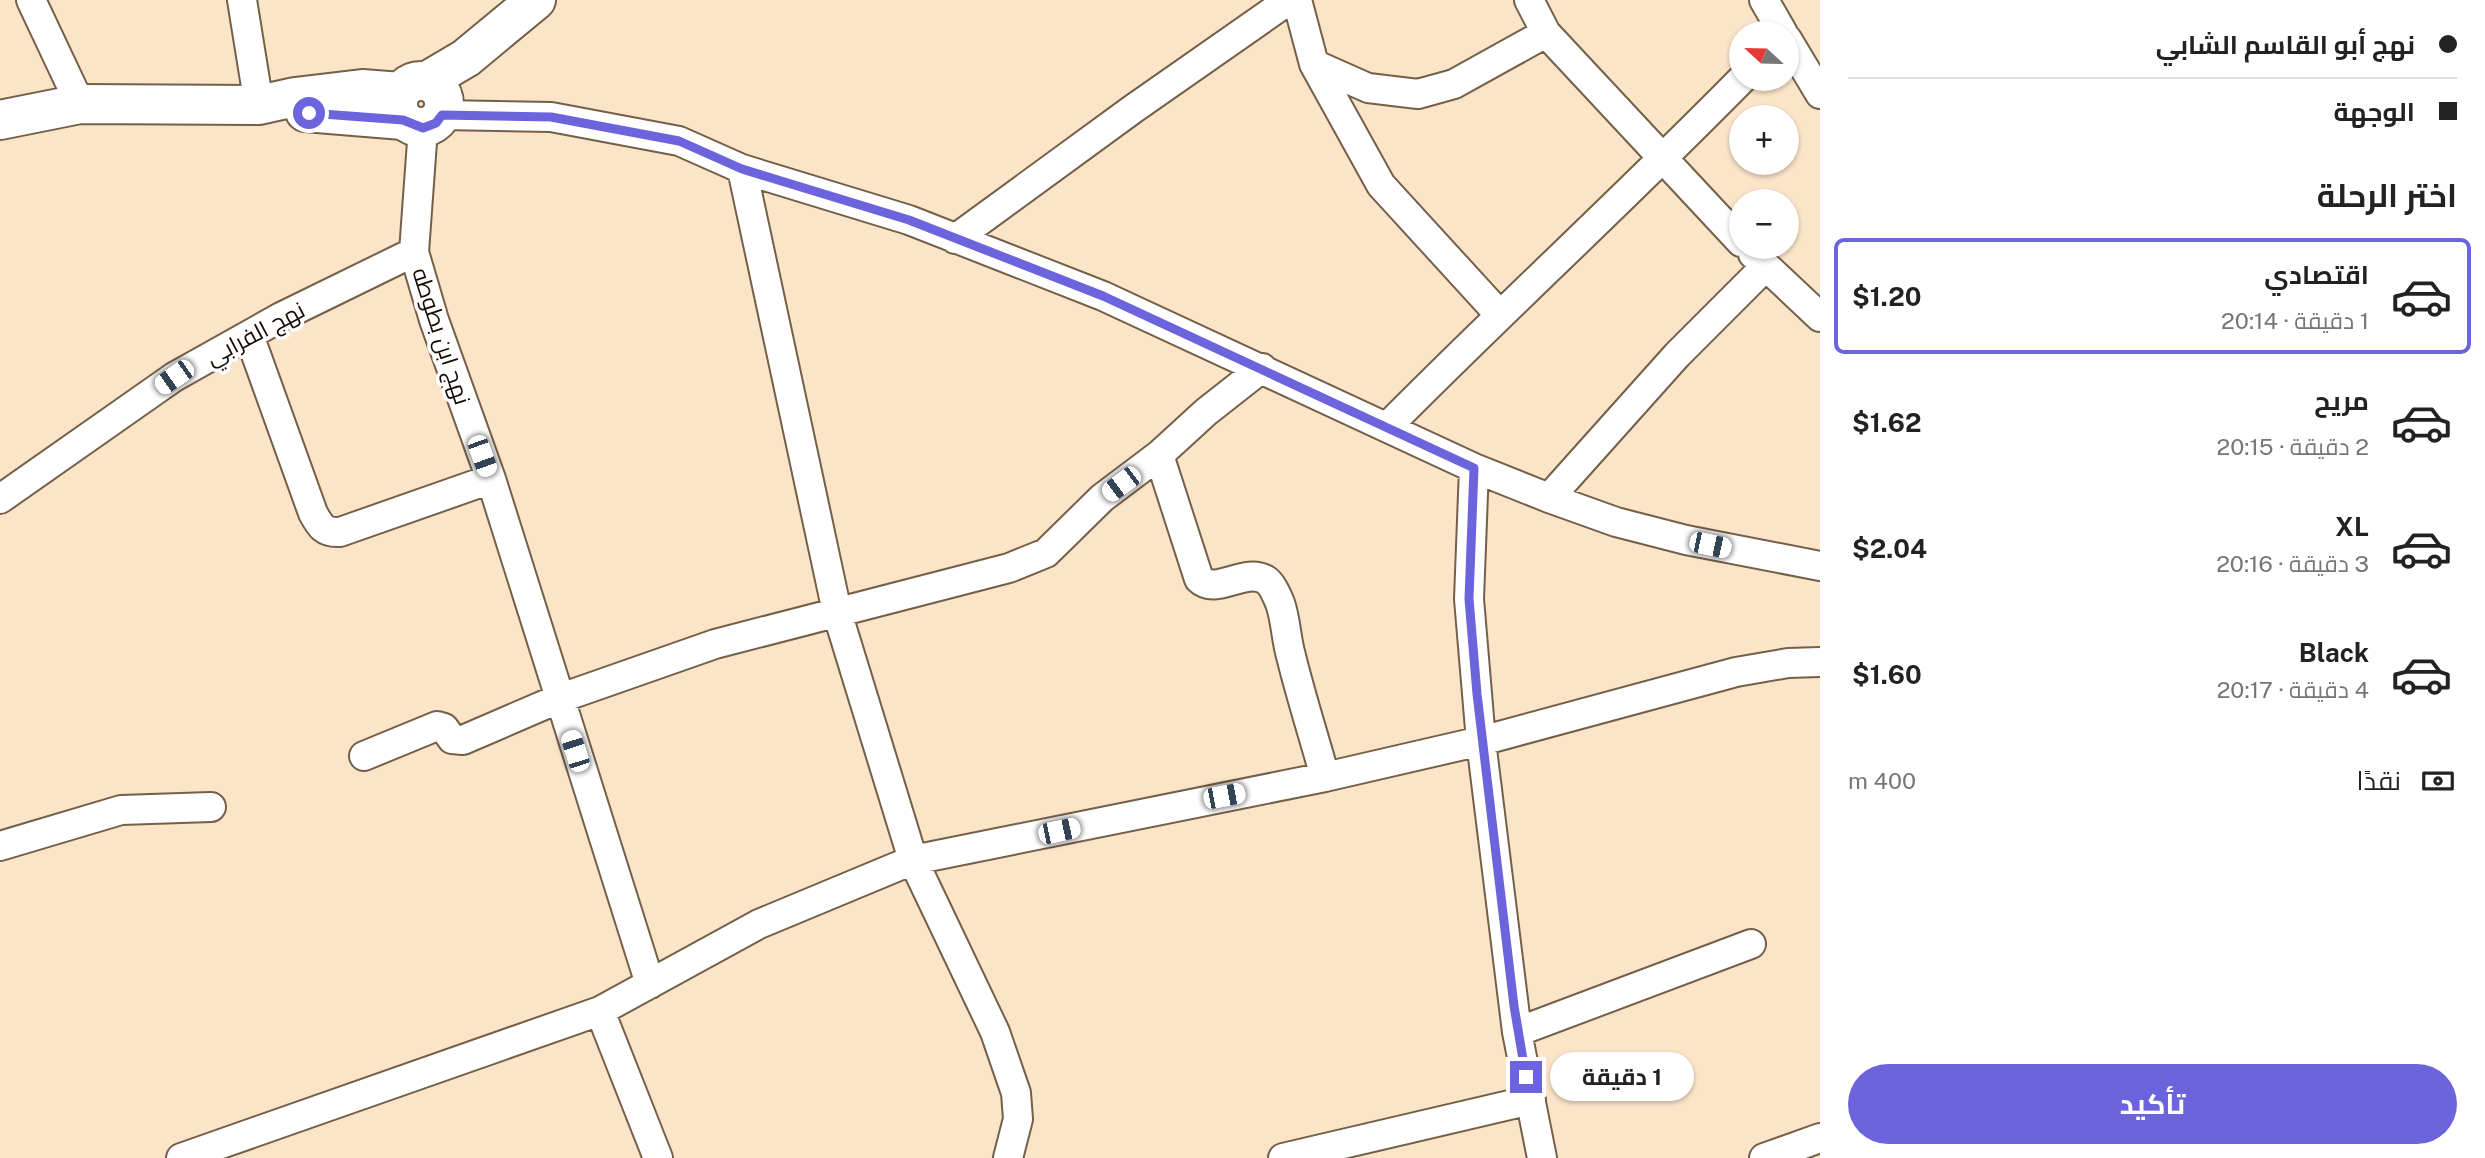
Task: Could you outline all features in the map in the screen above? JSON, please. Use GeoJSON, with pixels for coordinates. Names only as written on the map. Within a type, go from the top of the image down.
{"type":"FeatureCollection","features":[{"type":"Feature","properties":{"kind":"street"},"geometry":{"type":"LineString","coordinates":[[31,0],[80,104]]}},
{"type":"Feature","properties":{"kind":"street"},"geometry":{"type":"LineString","coordinates":[[242,0],[266,104]]}},
{"type":"Feature","properties":{"kind":"street"},"geometry":{"type":"LineString","coordinates":[[955,239],[1133,108],[1289,0]]}},
{"type":"Feature","properties":{"kind":"street"},"geometry":{"type":"LineString","coordinates":[[1297,0],[1314,64],[1381,185],[1499,314]]}},
{"type":"Feature","properties":{"kind":"street"},"geometry":{"type":"LineString","coordinates":[[1529,0],[1546,33],[1729,230]]}},
{"type":"Feature","properties":{"kind":"street"},"geometry":{"type":"LineString","coordinates":[[1764,0],[1776,21]]}},
{"type":"Feature","properties":{"kind":"street"},"geometry":{"type":"LineString","coordinates":[[423,107],[483,76],[527,7]]}},
{"type":"Feature","properties":{"kind":"street"},"geometry":{"type":"LineString","coordinates":[[1314,64],[1368,88],[1418,94],[1454,84],[1546,33]]}},
{"type":"Feature","properties":{"kind":"street"},"geometry":{"type":"LineString","coordinates":[[1799,59],[1820,94]]}},
{"type":"Feature","properties":{"kind":"street"},"geometry":{"type":"LineString","coordinates":[[0,120],[80,104],[266,104],[295,97],[362,89],[423,107],[551,117],[679,141],[742,169],[909,220],[1103,296],[1474,468],[1549,498],[1616,522],[1662,534],[1820,566]]}},
{"type":"Feature","properties":{"kind":"street"},"geometry":{"type":"LineString","coordinates":[[1388,426],[1499,314],[1662,160],[1730,91]]}},
{"type":"Feature","properties":{"kind":"street","name":"نهج ابن بطوطه"},"geometry":{"type":"LineString","coordinates":[[423,107],[414,252],[434,320],[491,478],[558,699],[650,984]]}},
{"type":"Feature","properties":{"kind":"street"},"geometry":{"type":"LineString","coordinates":[[742,169],[837,612],[913,860],[995,1031],[1013,1083],[1018,1119],[1008,1158]]}},
{"type":"Feature","properties":{"kind":"street","name":"نهج الفرابي"},"geometry":{"type":"LineString","coordinates":[[0,499],[174,377],[249,335],[414,252]]}},
{"type":"Feature","properties":{"kind":"street"},"geometry":{"type":"LineString","coordinates":[[1757,259],[1820,317]]}},
{"type":"Feature","properties":{"kind":"street"},"geometry":{"type":"LineString","coordinates":[[1549,498],[1677,355],[1765,267]]}},
{"type":"Feature","properties":{"kind":"street"},"geometry":{"type":"LineString","coordinates":[[249,335],[313,513],[320,527],[329,533],[340,532],[491,478]]}},
{"type":"Feature","properties":{"kind":"street"},"geometry":{"type":"LineString","coordinates":[[364,756],[432,727],[443,729],[456,741],[463,740],[558,699],[715,643],[1009,568],[1046,553],[1102,499],[1262,368]]}},
{"type":"Feature","properties":{"kind":"street"},"geometry":{"type":"LineString","coordinates":[[1159,455],[1199,579],[1204,584],[1213,584],[1250,576],[1269,583],[1275,593],[1280,603],[1290,654],[1325,777]]}},
{"type":"Feature","properties":{"kind":"street"},"geometry":{"type":"LineString","coordinates":[[1474,468],[1469,599],[1481,741],[1517,1032],[1542,1158]]}},
{"type":"Feature","properties":{"kind":"street"},"geometry":{"type":"LineString","coordinates":[[181,1158],[600,1011],[760,924],[913,860],[1325,777],[1481,741],[1736,672],[1788,663],[1820,662]]}},
{"type":"Feature","properties":{"kind":"street"},"geometry":{"type":"LineString","coordinates":[[0,846],[121,810],[211,807]]}},
{"type":"Feature","properties":{"kind":"street"},"geometry":{"type":"LineString","coordinates":[[1517,1032],[1751,944]]}},
{"type":"Feature","properties":{"kind":"street"},"geometry":{"type":"LineString","coordinates":[[600,1011],[659,1158]]}},
{"type":"Feature","properties":{"kind":"street"},"geometry":{"type":"LineString","coordinates":[[1283,1158],[1531,1100]]}},
{"type":"Feature","properties":{"kind":"street"},"geometry":{"type":"LineString","coordinates":[[1764,1158],[1820,1138]]}},
{"type":"Feature","properties":{"kind":"route"},"geometry":{"type":"LineString","coordinates":[[309,113],[403,120],[423,128],[436,123],[442,115],[551,117],[679,141],[742,169],[909,220],[1103,296],[1193,335],[1474,468],[1469,599],[1481,741],[1517,1032],[1526,1077]]}}]}
